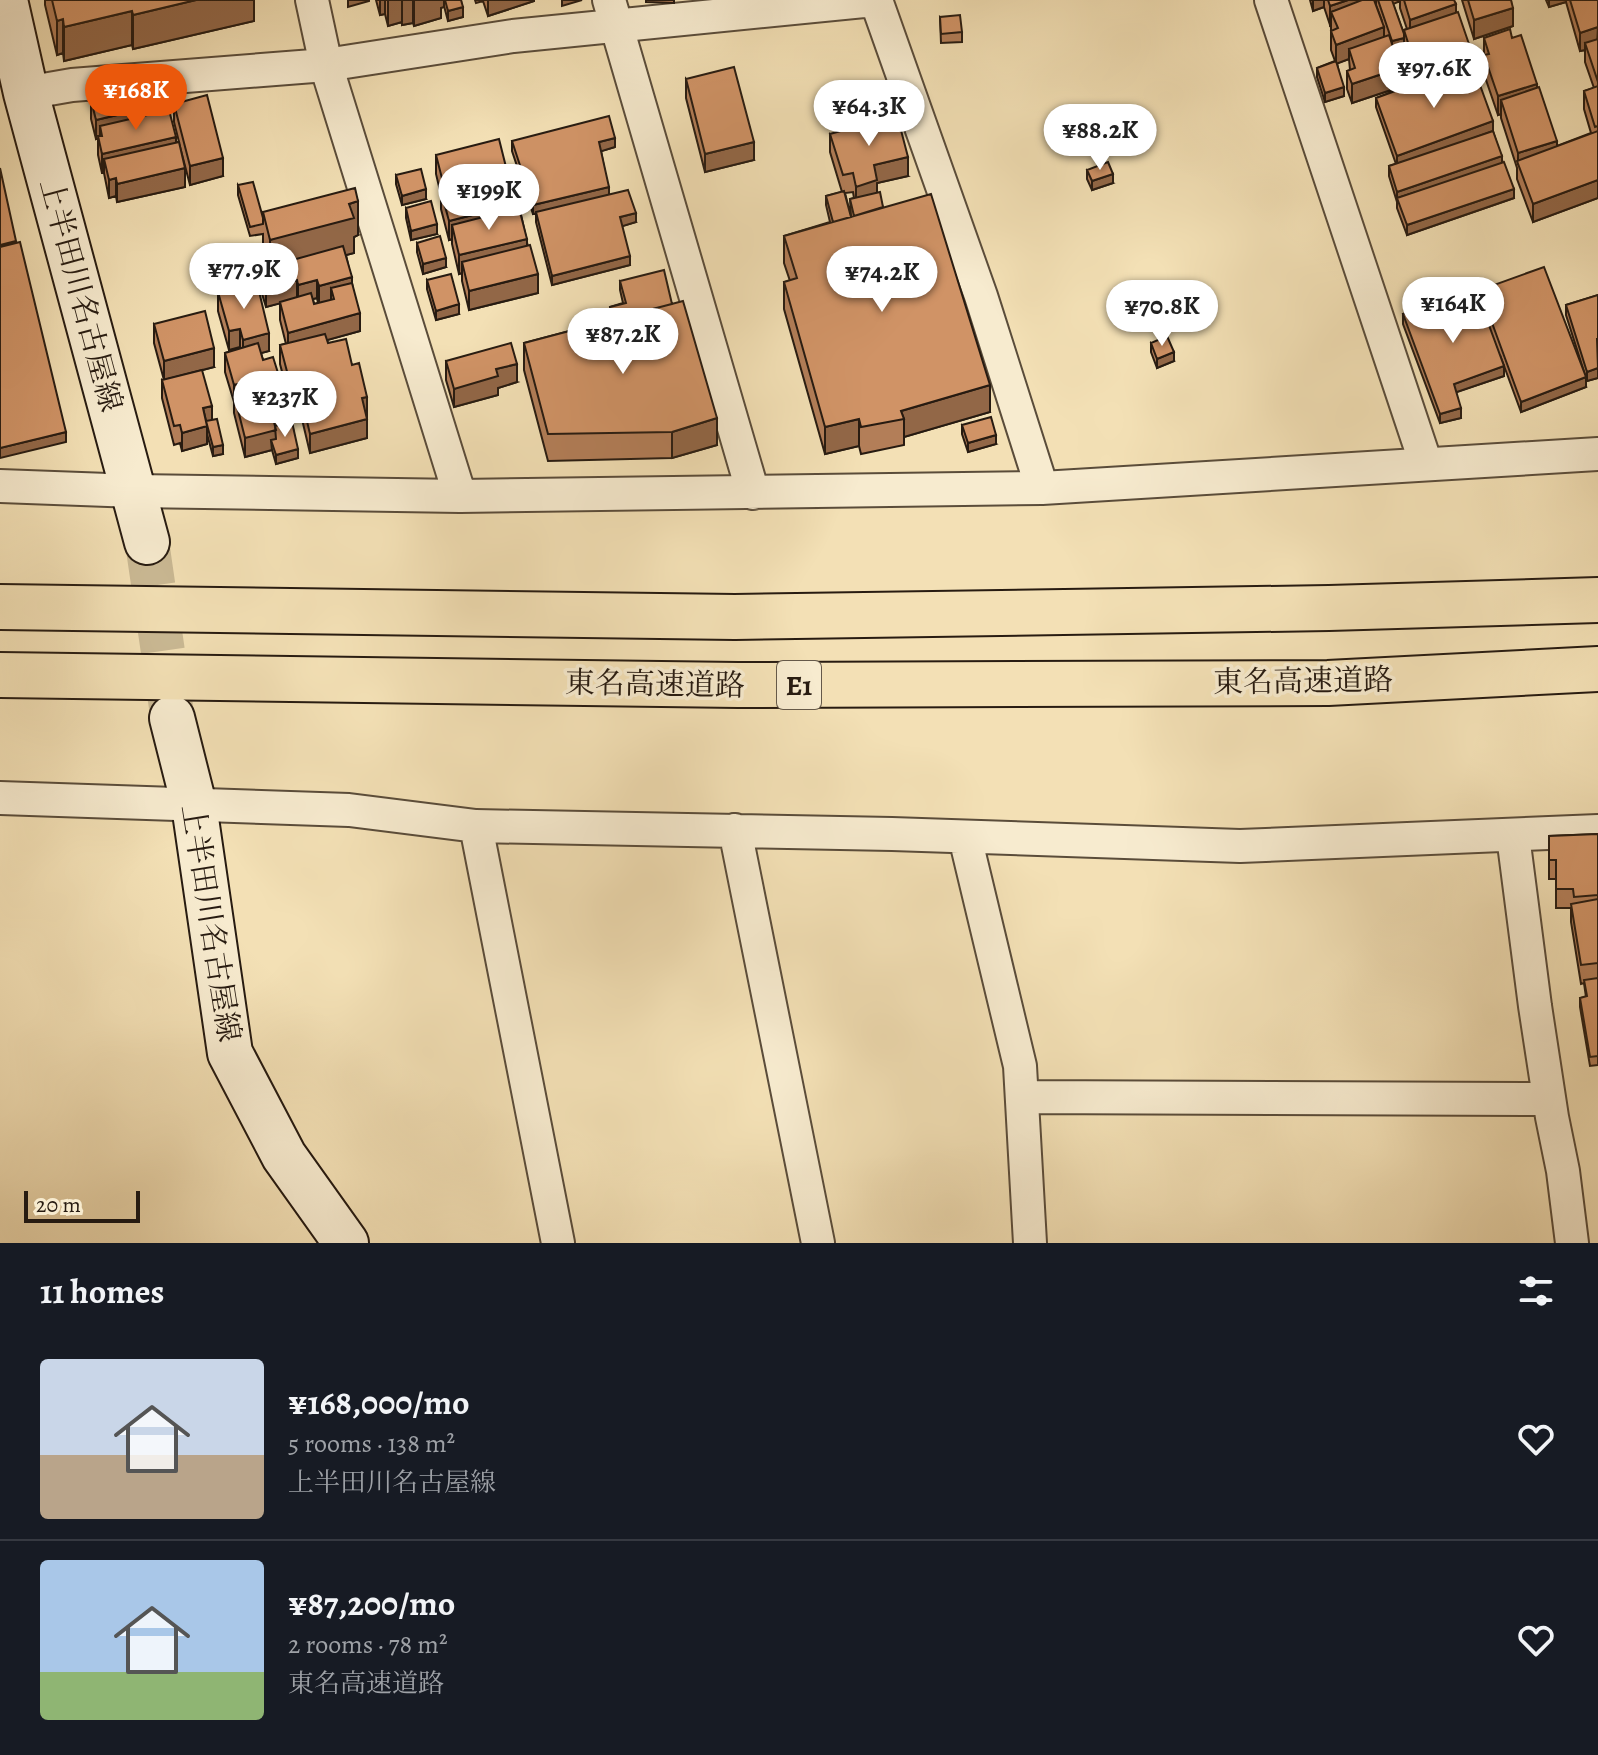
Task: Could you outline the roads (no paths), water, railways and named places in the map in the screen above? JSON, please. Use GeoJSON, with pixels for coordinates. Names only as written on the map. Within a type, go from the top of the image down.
{"type":"FeatureCollection","features":[{"type":"Feature","properties":{"kind":"highway","name":"E1"},"geometry":{"type":"LineString","coordinates":[[0,607],[735,617],[1329,608],[1598,600]]}},
{"type":"Feature","properties":{"kind":"highway","name":"東名高速道路"},"geometry":{"type":"LineString","coordinates":[[0,675],[754,685],[1328,683],[1598,669]]}},
{"type":"Feature","properties":{"kind":"main road","name":"上半田川名古屋線"},"geometry":{"type":"LineString","coordinates":[[5,0],[26,93],[147,542]]}},
{"type":"Feature","properties":{"kind":"main road","name":"上半田川名古屋線"},"geometry":{"type":"LineString","coordinates":[[172,718],[194,805],[230,1053],[284,1156],[346,1243]]}},
{"type":"Feature","properties":{"kind":"street"},"geometry":{"type":"LineString","coordinates":[[312,0],[326,65],[460,496]]}},
{"type":"Feature","properties":{"kind":"street"},"geometry":{"type":"LineString","coordinates":[[26,93],[72,85],[326,65],[513,36],[612,13],[875,0],[981,296],[1042,488]]}},
{"type":"Feature","properties":{"kind":"street"},"geometry":{"type":"LineString","coordinates":[[1271,0],[1426,464]]}},
{"type":"Feature","properties":{"kind":"street"},"geometry":{"type":"LineString","coordinates":[[612,13],[753,493]]}},
{"type":"Feature","properties":{"kind":"street"},"geometry":{"type":"LineString","coordinates":[[0,486],[460,496],[1042,488],[1598,454]]}},
{"type":"Feature","properties":{"kind":"street"},"geometry":{"type":"LineString","coordinates":[[0,798],[349,810],[476,826],[735,830],[1240,846],[1598,831]]}},
{"type":"Feature","properties":{"kind":"street"},"geometry":{"type":"LineString","coordinates":[[476,826],[558,1243]]}},
{"type":"Feature","properties":{"kind":"street"},"geometry":{"type":"LineString","coordinates":[[735,830],[818,1243]]}},
{"type":"Feature","properties":{"kind":"street"},"geometry":{"type":"LineString","coordinates":[[1513,836],[1535,1006],[1572,1243]]}},
{"type":"Feature","properties":{"kind":"street"},"geometry":{"type":"LineString","coordinates":[[965,837],[1020,1066],[1030,1243]]}},
{"type":"Feature","properties":{"kind":"street"},"geometry":{"type":"LineString","coordinates":[[1022,1097],[1549,1099]]}},
{"type":"Feature","properties":{"kind":"tunnel"},"geometry":{"type":"LineString","coordinates":[[147,542],[172,714]]}}]}
